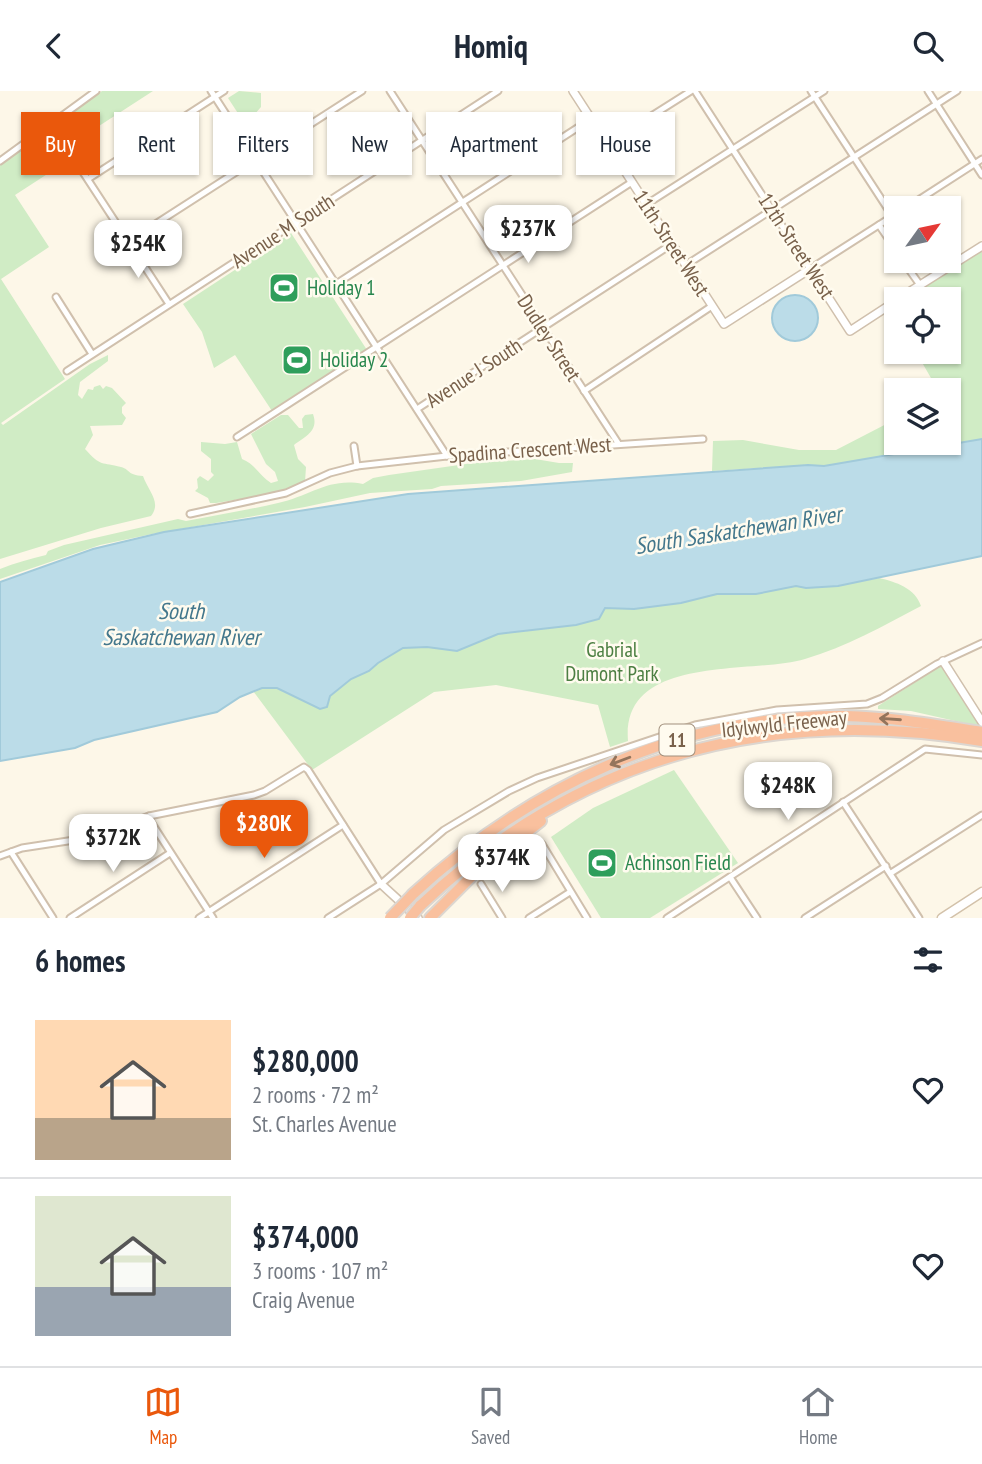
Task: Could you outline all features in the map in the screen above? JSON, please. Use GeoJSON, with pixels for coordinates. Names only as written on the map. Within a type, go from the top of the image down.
{"type":"FeatureCollection","features":[{"type":"Feature","properties":{"kind":"highway","name":"Idylwyld Freeway"},"geometry":{"type":"LineString","coordinates":[[390,918],[453,858],[489,830],[548,793],[592,772],[672,741],[768,722],[843,716],[903,720],[982,732]]}},
{"type":"Feature","properties":{"kind":"highway","name":"Idylwyld Freeway"},"geometry":{"type":"LineString","coordinates":[[410,918],[456,873],[525,822],[593,785],[660,760],[741,739],[791,732],[883,730],[976,741]]}},
{"type":"Feature","properties":{"kind":"highway"},"geometry":{"type":"LineString","coordinates":[[430,918],[478,870],[527,830],[578,798],[660,760]]}},
{"type":"Feature","properties":{"kind":"main road"},"geometry":{"type":"LineString","coordinates":[[942,918],[982,892]]}},
{"type":"Feature","properties":{"kind":"street"},"geometry":{"type":"LineString","coordinates":[[0,161],[96,91]]}},
{"type":"Feature","properties":{"kind":"street"},"geometry":{"type":"LineString","coordinates":[[88,180],[213,94],[224,91]]}},
{"type":"Feature","properties":{"kind":"street"},"geometry":{"type":"LineString","coordinates":[[313,123],[362,91]]}},
{"type":"Feature","properties":{"kind":"street","name":"Dudley Street"},"geometry":{"type":"LineString","coordinates":[[390,91],[618,443]]}},
{"type":"Feature","properties":{"kind":"street","name":"Avenue M South"},"geometry":{"type":"LineString","coordinates":[[67,371],[498,91]]}},
{"type":"Feature","properties":{"kind":"street","name":"11th Street West"},"geometry":{"type":"LineString","coordinates":[[573,91],[586,112]]}},
{"type":"Feature","properties":{"kind":"street"},"geometry":{"type":"LineString","coordinates":[[659,112],[693,91]]}},
{"type":"Feature","properties":{"kind":"street","name":"12th Street West"},"geometry":{"type":"LineString","coordinates":[[693,91],[850,331],[884,309]]}},
{"type":"Feature","properties":{"kind":"street"},"geometry":{"type":"LineString","coordinates":[[646,205],[813,94],[824,91]]}},
{"type":"Feature","properties":{"kind":"street"},"geometry":{"type":"LineString","coordinates":[[928,91],[982,175]]}},
{"type":"Feature","properties":{"kind":"street"},"geometry":{"type":"LineString","coordinates":[[686,265],[957,91]]}},
{"type":"Feature","properties":{"kind":"street"},"geometry":{"type":"LineString","coordinates":[[213,94],[224,112]]}},
{"type":"Feature","properties":{"kind":"street"},"geometry":{"type":"LineString","coordinates":[[813,94],[884,201]]}},
{"type":"Feature","properties":{"kind":"street"},"geometry":{"type":"LineString","coordinates":[[336,284],[576,129]]}},
{"type":"Feature","properties":{"kind":"street"},"geometry":{"type":"LineString","coordinates":[[924,196],[982,159]]}},
{"type":"Feature","properties":{"kind":"street"},"geometry":{"type":"LineString","coordinates":[[85,175],[169,304]]}},
{"type":"Feature","properties":{"kind":"street"},"geometry":{"type":"LineString","coordinates":[[129,241],[232,175]]}},
{"type":"Feature","properties":{"kind":"street"},"geometry":{"type":"LineString","coordinates":[[265,175],[447,456]]}},
{"type":"Feature","properties":{"kind":"street","name":"11th Street West"},"geometry":{"type":"LineString","coordinates":[[627,175],[724,324],[810,269]]}},
{"type":"Feature","properties":{"kind":"street"},"geometry":{"type":"LineString","coordinates":[[237,437],[632,182]]}},
{"type":"Feature","properties":{"kind":"street"},"geometry":{"type":"LineString","coordinates":[[810,269],[884,222]]}},
{"type":"Feature","properties":{"kind":"street"},"geometry":{"type":"LineString","coordinates":[[879,225],[884,232]]}},
{"type":"Feature","properties":{"kind":"street","name":"Avenue J South"},"geometry":{"type":"LineString","coordinates":[[417,409],[672,244]]}},
{"type":"Feature","properties":{"kind":"street"},"geometry":{"type":"LineString","coordinates":[[916,287],[982,246]]}},
{"type":"Feature","properties":{"kind":"street"},"geometry":{"type":"LineString","coordinates":[[911,273],[919,285]]}},
{"type":"Feature","properties":{"kind":"street"},"geometry":{"type":"LineString","coordinates":[[56,297],[92,355]]}},
{"type":"Feature","properties":{"kind":"street"},"geometry":{"type":"LineString","coordinates":[[584,391],[712,306]]}},
{"type":"Feature","properties":{"kind":"street","name":"Spadina Crescent West"},"geometry":{"type":"LineString","coordinates":[[190,514],[276,496],[357,466],[447,456],[703,439]]}},
{"type":"Feature","properties":{"kind":"street"},"geometry":{"type":"LineString","coordinates":[[354,446],[357,466]]}},
{"type":"Feature","properties":{"kind":"street"},"geometry":{"type":"LineString","coordinates":[[328,918],[382,884],[444,830],[509,791],[537,778],[695,725],[777,710],[867,704],[882,698],[943,661],[982,643]]}},
{"type":"Feature","properties":{"kind":"street"},"geometry":{"type":"LineString","coordinates":[[943,661],[982,722]]}},
{"type":"Feature","properties":{"kind":"street"},"geometry":{"type":"LineString","coordinates":[[667,918],[925,750],[982,755]]}},
{"type":"Feature","properties":{"kind":"street"},"geometry":{"type":"LineString","coordinates":[[0,856],[94,837],[149,816],[265,791],[304,767],[382,884],[419,912]]}},
{"type":"Feature","properties":{"kind":"street"},"geometry":{"type":"LineString","coordinates":[[843,802],[919,918]]}},
{"type":"Feature","properties":{"kind":"street"},"geometry":{"type":"LineString","coordinates":[[891,873],[982,815]]}},
{"type":"Feature","properties":{"kind":"street"},"geometry":{"type":"LineString","coordinates":[[149,816],[213,918]]}},
{"type":"Feature","properties":{"kind":"street"},"geometry":{"type":"LineString","coordinates":[[199,918],[343,825]]}},
{"type":"Feature","properties":{"kind":"street"},"geometry":{"type":"LineString","coordinates":[[542,844],[587,918]]}},
{"type":"Feature","properties":{"kind":"street"},"geometry":{"type":"LineString","coordinates":[[11,852],[53,918]]}},
{"type":"Feature","properties":{"kind":"street"},"geometry":{"type":"LineString","coordinates":[[70,918],[170,853]]}},
{"type":"Feature","properties":{"kind":"street"},"geometry":{"type":"LineString","coordinates":[[805,918],[886,866]]}},
{"type":"Feature","properties":{"kind":"street"},"geometry":{"type":"LineString","coordinates":[[730,877],[757,918]]}},
{"type":"Feature","properties":{"kind":"street"},"geometry":{"type":"LineString","coordinates":[[481,884],[502,918]]}},
{"type":"Feature","properties":{"kind":"street"},"geometry":{"type":"LineString","coordinates":[[529,918],[570,891]]}},
{"type":"Feature","properties":{"kind":"green space"},"geometry":{"type":"Polygon","coordinates":[[[102,91],[153,91],[121,112],[114,112],[114,116],[100,125],[100,112],[73,112],[102,91]]]}},
{"type":"Feature","properties":{"kind":"green space"},"geometry":{"type":"Polygon","coordinates":[[[239,91],[261,93],[261,107],[257,112],[237,112],[228,98],[239,91]]]}},
{"type":"Feature","properties":{"kind":"green space"},"geometry":{"type":"Polygon","coordinates":[[[21,150],[21,175],[46,175],[15,195],[49,247],[1,279],[65,379],[1,423],[3,425],[90,364],[108,355],[108,361],[80,382],[78,395],[82,399],[88,389],[93,390],[100,385],[103,389],[106,386],[112,388],[126,403],[122,407],[122,413],[126,418],[122,425],[90,426],[93,435],[85,449],[98,461],[143,476],[155,506],[151,516],[101,528],[0,559],[0,165],[21,150]]]}},
{"type":"Feature","properties":{"kind":"green space"},"geometry":{"type":"Polygon","coordinates":[[[291,233],[367,350],[272,411],[235,355],[214,368],[202,332],[183,304],[291,233]]]}},
{"type":"Feature","properties":{"kind":"green space"},"geometry":{"type":"Polygon","coordinates":[[[982,250],[982,439],[961,443],[961,378],[931,378],[923,364],[961,364],[961,287],[922,287],[945,273],[961,273],[961,263],[982,250]]]}},
{"type":"Feature","properties":{"kind":"green space"},"geometry":{"type":"Polygon","coordinates":[[[313,414],[313,429],[294,445],[298,459],[306,467],[305,482],[272,494],[216,503],[210,503],[208,498],[195,491],[200,476],[208,481],[214,475],[211,472],[211,459],[201,451],[201,442],[237,442],[242,459],[271,483],[278,481],[275,472],[266,464],[251,434],[281,415],[288,415],[299,428],[303,428],[302,419],[305,415],[313,414]]]}},
{"type":"Feature","properties":{"kind":"green space"},"geometry":{"type":"Polygon","coordinates":[[[884,425],[884,455],[888,455],[824,466],[712,471],[713,441],[743,440],[799,450],[836,450],[884,425]]]}},
{"type":"Feature","properties":{"kind":"green space"},"geometry":{"type":"Polygon","coordinates":[[[535,459],[573,463],[572,472],[521,481],[370,493],[100,545],[0,579],[0,569],[46,555],[48,551],[64,545],[178,519],[186,521],[267,506],[340,483],[363,484],[373,478],[389,475],[473,463],[535,459]]]}},
{"type":"Feature","properties":{"kind":"green space","name":"Gabrial Dumont Park"},"geometry":{"type":"Polygon","coordinates":[[[879,578],[910,590],[921,606],[850,642],[805,659],[694,673],[667,681],[645,693],[631,713],[628,741],[610,747],[598,705],[496,685],[434,692],[312,770],[253,691],[262,688],[279,689],[320,709],[327,707],[330,696],[351,679],[369,671],[403,648],[427,647],[457,651],[498,634],[576,625],[599,619],[605,607],[611,606],[623,609],[681,603],[717,594],[756,594],[796,586],[838,586],[879,578]]]}},
{"type":"Feature","properties":{"kind":"green space"},"geometry":{"type":"Polygon","coordinates":[[[942,665],[982,727],[911,711],[878,709],[878,706],[942,665]]]}},
{"type":"Feature","properties":{"kind":"green space"},"geometry":{"type":"Polygon","coordinates":[[[674,770],[738,863],[650,918],[601,918],[551,837],[593,808],[674,770]]]}},
{"type":"Feature","properties":{"kind":"water"},"geometry":{"type":"Polygon","coordinates":[[[795,295],[811,302],[818,318],[811,334],[795,341],[779,334],[772,318],[779,302],[795,295]]]}},
{"type":"Feature","properties":{"kind":"water","name":"South Saskatchewan River"},"geometry":{"type":"Polygon","coordinates":[[[982,439],[982,556],[838,586],[796,586],[756,594],[717,594],[681,603],[634,609],[605,608],[599,619],[576,625],[498,634],[457,651],[427,647],[403,648],[369,671],[351,679],[330,696],[327,707],[320,709],[277,688],[262,688],[240,697],[217,712],[94,740],[75,748],[0,761],[0,582],[93,549],[164,532],[408,494],[824,466],[888,455],[961,455],[961,443],[982,439]]]}},
{"type":"Feature","properties":{"kind":"place","name":"Holiday 1"},"geometry":{"type":"Point","coordinates":[284,288]}},
{"type":"Feature","properties":{"kind":"place","name":"Holiday 2"},"geometry":{"type":"Point","coordinates":[297,360]}},
{"type":"Feature","properties":{"kind":"place","name":"Achinson Field"},"geometry":{"type":"Point","coordinates":[602,863]}}]}
